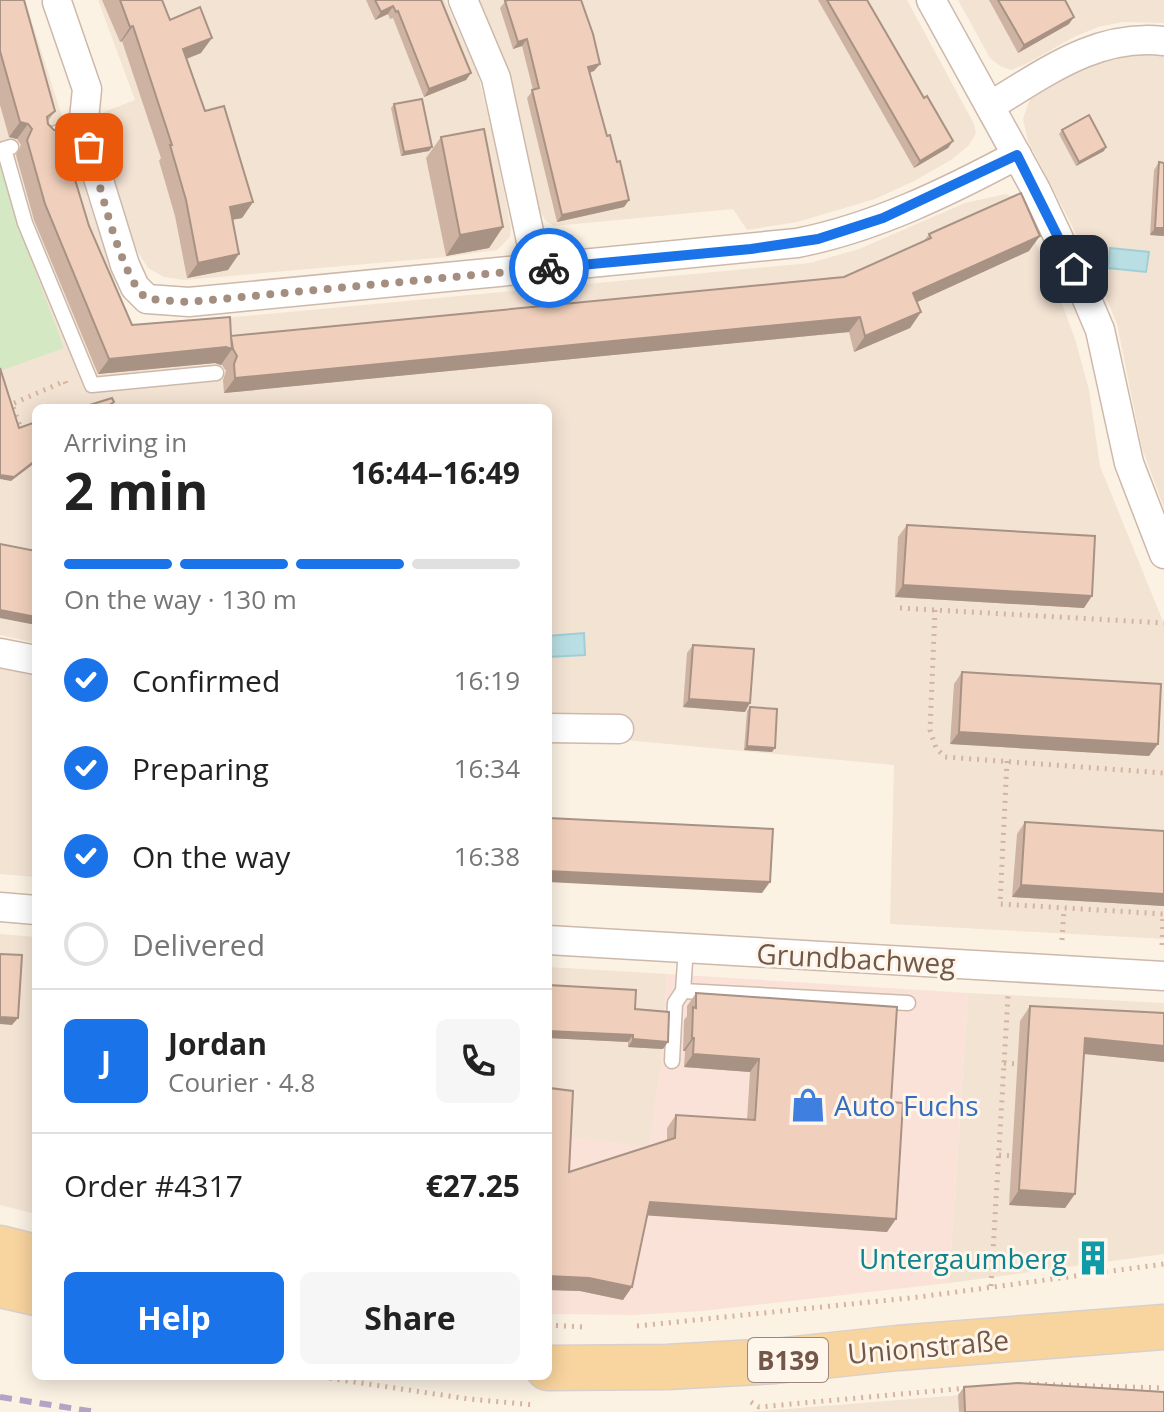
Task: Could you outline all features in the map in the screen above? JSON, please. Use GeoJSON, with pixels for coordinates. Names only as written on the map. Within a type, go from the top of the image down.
{"type":"FeatureCollection","features":[{"type":"Feature","properties":{"kind":"main road"},"geometry":{"type":"LineString","coordinates":[[0,1248],[32,1256]]}},
{"type":"Feature","properties":{"kind":"main road"},"geometry":{"type":"LineString","coordinates":[[0,1285],[32,1292]]}},
{"type":"Feature","properties":{"kind":"main road","name":"Unionstraße"},"geometry":{"type":"LineString","coordinates":[[548,1387],[667,1367],[775,1361],[1164,1327]]}},
{"type":"Feature","properties":{"kind":"street"},"geometry":{"type":"LineString","coordinates":[[463,0],[496,78],[537,269]]}},
{"type":"Feature","properties":{"kind":"street"},"geometry":{"type":"LineString","coordinates":[[931,0],[1065,248],[1100,330],[1129,463],[1164,554]]}},
{"type":"Feature","properties":{"kind":"street"},"geometry":{"type":"LineString","coordinates":[[57,2],[87,89],[83,125],[125,265],[135,287],[147,299],[189,302],[751,249],[818,239],[883,218],[1017,155]]}},
{"type":"Feature","properties":{"kind":"street"},"geometry":{"type":"LineString","coordinates":[[990,106],[1082,52],[1126,40],[1164,41]]}},
{"type":"Feature","properties":{"kind":"street"},"geometry":{"type":"LineString","coordinates":[[0,653],[32,659]]}},
{"type":"Feature","properties":{"kind":"street"},"geometry":{"type":"LineString","coordinates":[[552,728],[619,729]]}},
{"type":"Feature","properties":{"kind":"street"},"geometry":{"type":"LineString","coordinates":[[0,907],[32,910]]}},
{"type":"Feature","properties":{"kind":"street","name":"Grundbachweg"},"geometry":{"type":"LineString","coordinates":[[552,940],[1164,976]]}},
{"type":"Feature","properties":{"kind":"lane"},"geometry":{"type":"LineString","coordinates":[[46,136],[83,125]]}},
{"type":"Feature","properties":{"kind":"lane"},"geometry":{"type":"LineString","coordinates":[[11,147],[4,149],[25,223],[92,385],[216,373]]}},
{"type":"Feature","properties":{"kind":"lane"},"geometry":{"type":"LineString","coordinates":[[672,1061],[675,1003],[683,991],[686,948]]}},
{"type":"Feature","properties":{"kind":"lane"},"geometry":{"type":"LineString","coordinates":[[683,991],[908,1003]]}},
{"type":"Feature","properties":{"kind":"path"},"geometry":{"type":"LineString","coordinates":[[16,438],[21,439],[22,433],[12,404],[65,381],[69,391]]}},
{"type":"Feature","properties":{"kind":"path"},"geometry":{"type":"LineString","coordinates":[[900,608],[1164,623]]}},
{"type":"Feature","properties":{"kind":"path"},"geometry":{"type":"LineString","coordinates":[[935,610],[930,730],[936,748],[945,757],[1164,773]]}},
{"type":"Feature","properties":{"kind":"path"},"geometry":{"type":"LineString","coordinates":[[1007,761],[1000,904],[1163,914],[1162,945]]}},
{"type":"Feature","properties":{"kind":"path"},"geometry":{"type":"LineString","coordinates":[[1062,940],[1064,908]]}},
{"type":"Feature","properties":{"kind":"path"},"geometry":{"type":"LineString","coordinates":[[991,1286],[1009,989]]}},
{"type":"Feature","properties":{"kind":"path"},"geometry":{"type":"LineString","coordinates":[[1004,1063],[1018,1064]]}},
{"type":"Feature","properties":{"kind":"path"},"geometry":{"type":"LineString","coordinates":[[999,1155],[1012,1156]]}},
{"type":"Feature","properties":{"kind":"path"},"geometry":{"type":"LineString","coordinates":[[624,1326],[694,1322],[944,1294],[1164,1264]]}},
{"type":"Feature","properties":{"kind":"path"},"geometry":{"type":"LineString","coordinates":[[552,1325],[598,1327]]}},
{"type":"Feature","properties":{"kind":"path"},"geometry":{"type":"LineString","coordinates":[[341,1380],[469,1399],[548,1387]]}},
{"type":"Feature","properties":{"kind":"path"},"geometry":{"type":"LineString","coordinates":[[1022,1384],[1164,1388]]}},
{"type":"Feature","properties":{"kind":"path"},"geometry":{"type":"LineString","coordinates":[[747,1399],[759,1407],[887,1400],[979,1387]]}},
{"type":"Feature","properties":{"kind":"shaded area"},"geometry":{"type":"Polygon","coordinates":[[[0,0],[25,0],[129,327],[810,263],[859,249],[965,203],[1006,194],[1015,198],[1052,277],[1075,339],[1089,390],[1100,466],[1164,624],[1164,939],[890,924],[894,765],[625,740],[552,722],[552,404],[32,404],[32,642],[0,635],[0,0]]]}},
{"type":"Feature","properties":{"kind":"shaded area"},"geometry":{"type":"Polygon","coordinates":[[[98,0],[445,0],[478,74],[494,140],[511,228],[510,237],[497,250],[446,257],[184,280],[164,277],[148,268],[135,248],[97,126],[104,112],[135,100],[98,0]]]}},
{"type":"Feature","properties":{"kind":"shaded area"},"geometry":{"type":"Polygon","coordinates":[[[476,0],[907,0],[976,133],[969,145],[951,160],[914,181],[875,199],[797,222],[747,230],[733,209],[554,226],[545,220],[538,207],[518,112],[498,49],[476,0]]]}},
{"type":"Feature","properties":{"kind":"shaded area"},"geometry":{"type":"Polygon","coordinates":[[[958,0],[1164,0],[1164,23],[1123,22],[1098,27],[1011,70],[990,58],[958,0]]]}},
{"type":"Feature","properties":{"kind":"shaded area"},"geometry":{"type":"Polygon","coordinates":[[[1164,52],[1164,508],[1142,448],[1117,324],[1096,272],[1028,141],[1023,119],[1030,99],[1039,90],[1109,53],[1164,52]]]}},
{"type":"Feature","properties":{"kind":"shaded area"},"geometry":{"type":"Polygon","coordinates":[[[0,663],[32,668],[32,877],[0,874],[0,663]]]}},
{"type":"Feature","properties":{"kind":"shaded area"},"geometry":{"type":"Polygon","coordinates":[[[0,934],[32,937],[32,1213],[0,1205],[0,934]]]}},
{"type":"Feature","properties":{"kind":"shaded area"},"geometry":{"type":"Polygon","coordinates":[[[552,967],[667,974],[661,1065],[649,1147],[552,1135],[552,967]]]}},
{"type":"Feature","properties":{"kind":"shaded area","name":"Auto Fuchs"},"geometry":{"type":"Polygon","coordinates":[[[667,974],[968,993],[949,1283],[703,1311],[634,1315],[552,1314],[552,1135],[649,1146],[661,1065],[667,974]]]}},
{"type":"Feature","properties":{"kind":"shaded area"},"geometry":{"type":"Polygon","coordinates":[[[968,993],[1164,1003],[1164,1254],[949,1283],[968,993]]]}},
{"type":"Feature","properties":{"kind":"shaded area"},"geometry":{"type":"Polygon","coordinates":[[[1011,1391],[1164,1393],[1164,1412],[748,1412],[1011,1391]]]}},
{"type":"Feature","properties":{"kind":"green space"},"geometry":{"type":"Polygon","coordinates":[[[0,159],[29,254],[64,348],[0,371],[0,159]]]}},
{"type":"Feature","properties":{"kind":"water"},"geometry":{"type":"Polygon","coordinates":[[[1110,248],[1149,252],[1146,272],[1108,268],[1110,248]]]}},
{"type":"Feature","properties":{"kind":"water"},"geometry":{"type":"Polygon","coordinates":[[[584,633],[585,655],[552,657],[552,636],[584,633]]]}},
{"type":"Feature","properties":{"kind":"building"},"geometry":{"type":"Polygon","coordinates":[[[0,0],[24,0],[55,111],[47,117],[48,124],[54,130],[60,130],[89,226],[132,325],[230,317],[231,336],[844,277],[931,238],[929,234],[1021,193],[1040,236],[913,293],[921,312],[865,336],[860,317],[235,378],[237,356],[231,337],[232,349],[226,347],[109,359],[45,204],[27,140],[32,129],[20,122],[0,51],[0,0]]]}},
{"type":"Feature","properties":{"kind":"building"},"geometry":{"type":"Polygon","coordinates":[[[120,0],[162,0],[170,20],[200,7],[212,38],[183,49],[205,111],[224,106],[253,202],[230,207],[239,254],[198,263],[172,145],[133,26],[130,27],[120,0]]]}},
{"type":"Feature","properties":{"kind":"building"},"geometry":{"type":"Polygon","coordinates":[[[375,0],[441,0],[471,73],[429,89],[398,11],[393,6],[381,12],[375,0]]]}},
{"type":"Feature","properties":{"kind":"building"},"geometry":{"type":"Polygon","coordinates":[[[581,0],[600,64],[588,67],[607,136],[610,135],[617,162],[620,161],[629,200],[562,215],[532,90],[539,88],[527,39],[518,42],[505,1],[581,0]]]}},
{"type":"Feature","properties":{"kind":"building"},"geometry":{"type":"Polygon","coordinates":[[[827,0],[867,0],[953,141],[920,161],[827,0]]]}},
{"type":"Feature","properties":{"kind":"building"},"geometry":{"type":"Polygon","coordinates":[[[998,0],[1065,0],[1074,17],[1024,45],[998,0]]]}},
{"type":"Feature","properties":{"kind":"building"},"geometry":{"type":"Polygon","coordinates":[[[422,99],[432,147],[404,152],[394,104],[422,99]]]}},
{"type":"Feature","properties":{"kind":"building"},"geometry":{"type":"Polygon","coordinates":[[[1089,115],[1106,147],[1079,162],[1062,130],[1089,115]]]}},
{"type":"Feature","properties":{"kind":"building"},"geometry":{"type":"Polygon","coordinates":[[[484,129],[503,227],[460,235],[441,137],[484,129]]]}},
{"type":"Feature","properties":{"kind":"building"},"geometry":{"type":"Polygon","coordinates":[[[1159,162],[1164,163],[1164,228],[1155,228],[1159,162]]]}},
{"type":"Feature","properties":{"kind":"building"},"geometry":{"type":"Polygon","coordinates":[[[0,368],[19,428],[32,423],[32,463],[14,477],[0,475],[0,368]]]}},
{"type":"Feature","properties":{"kind":"building"},"geometry":{"type":"Polygon","coordinates":[[[112,398],[114,402],[111,404],[93,404],[112,398]]]}},
{"type":"Feature","properties":{"kind":"building"},"geometry":{"type":"Polygon","coordinates":[[[907,525],[1095,536],[1092,596],[903,585],[907,525]]]}},
{"type":"Feature","properties":{"kind":"building"},"geometry":{"type":"Polygon","coordinates":[[[0,544],[32,550],[32,616],[0,610],[0,544]]]}},
{"type":"Feature","properties":{"kind":"building"},"geometry":{"type":"Polygon","coordinates":[[[693,645],[754,649],[750,703],[689,699],[693,645]]]}},
{"type":"Feature","properties":{"kind":"building"},"geometry":{"type":"Polygon","coordinates":[[[962,672],[1161,684],[1158,744],[959,732],[962,672]]]}},
{"type":"Feature","properties":{"kind":"building"},"geometry":{"type":"Polygon","coordinates":[[[750,707],[777,709],[775,748],[747,746],[750,707]]]}},
{"type":"Feature","properties":{"kind":"building"},"geometry":{"type":"Polygon","coordinates":[[[552,818],[773,829],[770,882],[552,871],[552,818]]]}},
{"type":"Feature","properties":{"kind":"building"},"geometry":{"type":"Polygon","coordinates":[[[1025,822],[1164,831],[1164,894],[1021,885],[1025,822]]]}},
{"type":"Feature","properties":{"kind":"building"},"geometry":{"type":"Polygon","coordinates":[[[0,954],[22,955],[18,1018],[0,1017],[0,954]]]}},
{"type":"Feature","properties":{"kind":"building"},"geometry":{"type":"Polygon","coordinates":[[[552,985],[636,990],[635,1009],[669,1012],[668,1042],[633,1039],[633,1035],[552,1031],[552,985]]]}},
{"type":"Feature","properties":{"kind":"building"},"geometry":{"type":"Polygon","coordinates":[[[696,993],[897,1007],[891,1102],[903,1103],[896,1219],[650,1202],[632,1287],[589,1278],[552,1276],[552,1088],[573,1091],[569,1172],[675,1138],[676,1115],[755,1120],[759,1059],[693,1054],[693,1007],[696,1008],[696,993]]]}},
{"type":"Feature","properties":{"kind":"building"},"geometry":{"type":"Polygon","coordinates":[[[1030,1006],[1164,1013],[1164,1046],[1085,1038],[1075,1194],[1019,1190],[1030,1006]]]}},
{"type":"Feature","properties":{"kind":"building"},"geometry":{"type":"Polygon","coordinates":[[[1018,1383],[1164,1392],[1164,1412],[965,1412],[964,1387],[1018,1383]]]}},
{"type":"Feature","properties":{"kind":"railway"},"geometry":{"type":"LineString","coordinates":[[0,1397],[96,1412]]}},
{"type":"Feature","properties":{"kind":"way so far"},"geometry":{"type":"LineString","coordinates":[[89,147],[125,265],[135,287],[147,299],[189,302],[549,268]]}},
{"type":"Feature","properties":{"kind":"place","name":"Auto Fuchs"},"geometry":{"type":"Point","coordinates":[808,1105]}},
{"type":"Feature","properties":{"kind":"place","name":"Untergaumberg"},"geometry":{"type":"Point","coordinates":[1093,1258]}},
{"type":"Feature","properties":{"kind":"route"},"geometry":{"type":"LineString","coordinates":[[549,268],[751,249],[818,239],[883,218],[1017,155],[1074,269]]}}]}
